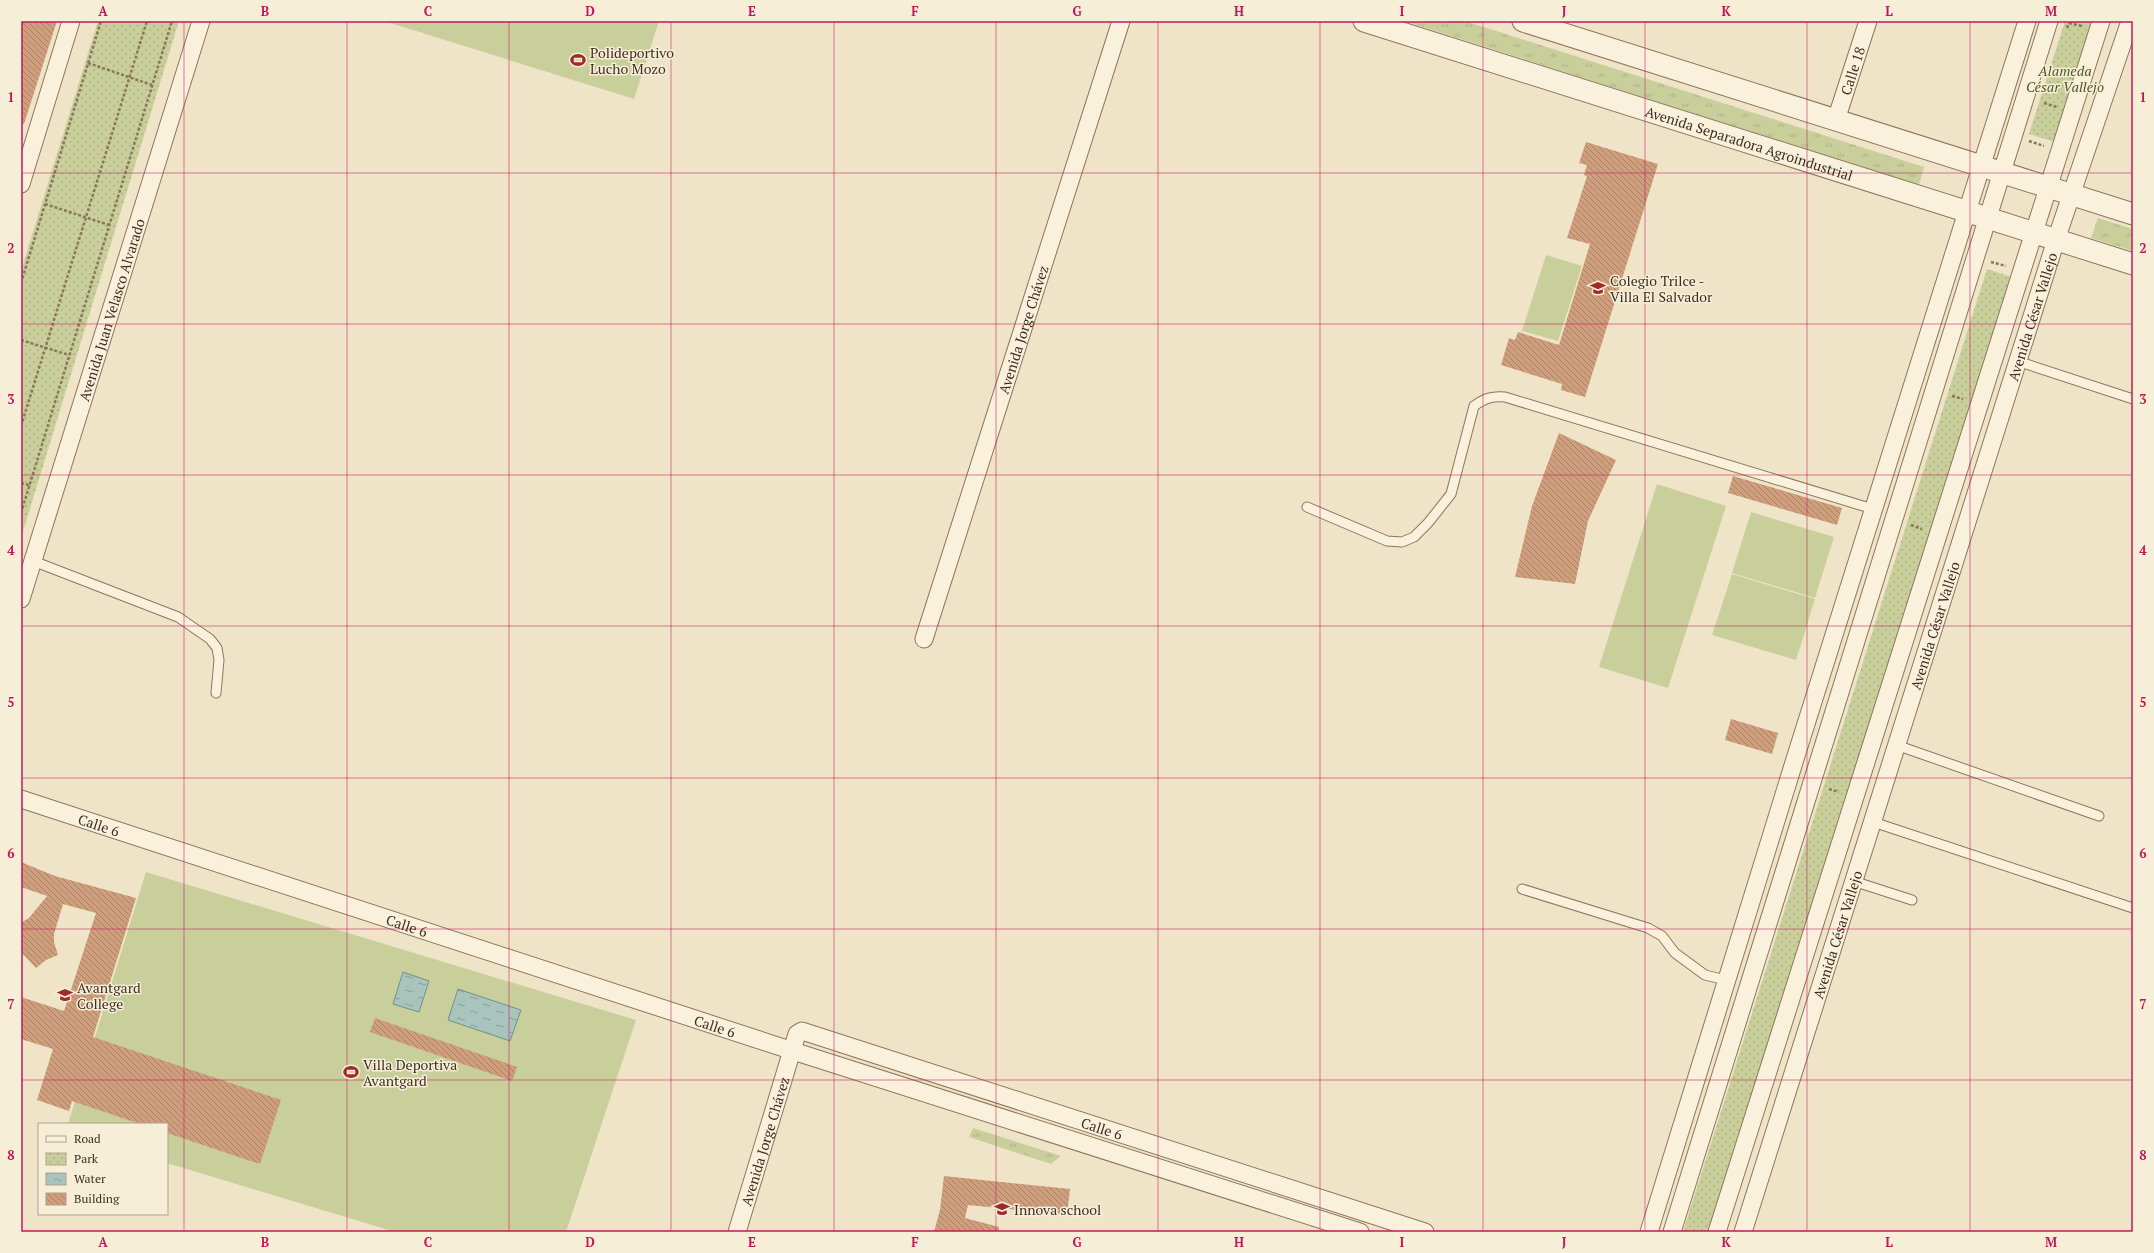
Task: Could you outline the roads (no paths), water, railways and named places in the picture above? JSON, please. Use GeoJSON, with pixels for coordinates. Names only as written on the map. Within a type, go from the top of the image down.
{"type":"FeatureCollection","features":[{"type":"Feature","properties":{"kind":"street"},"geometry":{"type":"LineString","coordinates":[[21,184],[71,21]]}},
{"type":"Feature","properties":{"kind":"street","name":"Avenida Juan Velasco Alvarado"},"geometry":{"type":"LineString","coordinates":[[21,599],[201,21]]}},
{"type":"Feature","properties":{"kind":"street","name":"Avenida Jorge Chávez"},"geometry":{"type":"LineString","coordinates":[[924,639],[1121,21]]}},
{"type":"Feature","properties":{"kind":"street","name":"Avenida Separadora Agroindustrial"},"geometry":{"type":"LineString","coordinates":[[1364,21],[1987,218],[2032,234],[2133,264]]}},
{"type":"Feature","properties":{"kind":"street"},"geometry":{"type":"LineString","coordinates":[[1524,21],[1568,28],[1836,120],[2133,214]]}},
{"type":"Feature","properties":{"kind":"street","name":"Calle 18"},"geometry":{"type":"LineString","coordinates":[[1836,120],[1868,21]]}},
{"type":"Feature","properties":{"kind":"street"},"geometry":{"type":"LineString","coordinates":[[1649,1232],[1726,980],[2026,21]]}},
{"type":"Feature","properties":{"kind":"street"},"geometry":{"type":"LineString","coordinates":[[1672,1232],[2049,21]]}},
{"type":"Feature","properties":{"kind":"street","name":"Avenida César Vallejo"},"geometry":{"type":"LineString","coordinates":[[1717,1232],[2020,271],[2101,21]]}},
{"type":"Feature","properties":{"kind":"street","name":"Avenida César Vallejo"},"geometry":{"type":"LineString","coordinates":[[1743,1232],[2017,361],[2071,194],[2130,30]]}},
{"type":"Feature","properties":{"kind":"street","name":"Calle 6"},"geometry":{"type":"LineString","coordinates":[[21,799],[793,1051],[1360,1232]]}},
{"type":"Feature","properties":{"kind":"street","name":"Calle 6"},"geometry":{"type":"LineString","coordinates":[[793,1051],[797,1034],[802,1031],[928,1073],[1425,1232]]}},
{"type":"Feature","properties":{"kind":"street","name":"Avenida Jorge Chávez"},"geometry":{"type":"LineString","coordinates":[[737,1232],[793,1051]]}},
{"type":"Feature","properties":{"kind":"street"},"geometry":{"type":"LineString","coordinates":[[922,1092],[928,1073]]}},
{"type":"Feature","properties":{"kind":"street"},"geometry":{"type":"LineString","coordinates":[[1193,1179],[1199,1160]]}},
{"type":"Feature","properties":{"kind":"street"},"geometry":{"type":"LineString","coordinates":[[1363,1232],[1369,1214]]}},
{"type":"Feature","properties":{"kind":"lane"},"geometry":{"type":"LineString","coordinates":[[2017,361],[2133,399]]}},
{"type":"Feature","properties":{"kind":"lane"},"geometry":{"type":"LineString","coordinates":[[1307,507],[1387,541],[1402,542],[1414,537],[1428,523],[1451,494],[1474,406],[1485,398],[1494,396],[1505,397],[1873,509]]}},
{"type":"Feature","properties":{"kind":"lane"},"geometry":{"type":"LineString","coordinates":[[33,561],[178,617],[210,639],[217,648],[219,660],[216,693]]}},
{"type":"Feature","properties":{"kind":"lane"},"geometry":{"type":"LineString","coordinates":[[1896,745],[2099,816]]}},
{"type":"Feature","properties":{"kind":"lane"},"geometry":{"type":"LineString","coordinates":[[1873,822],[2133,908]]}},
{"type":"Feature","properties":{"kind":"lane"},"geometry":{"type":"LineString","coordinates":[[1853,881],[1912,900]]}},
{"type":"Feature","properties":{"kind":"lane"},"geometry":{"type":"LineString","coordinates":[[1522,889],[1648,928],[1662,936],[1674,953],[1705,975],[1726,980]]}},
{"type":"Feature","properties":{"kind":"water"},"geometry":{"type":"Polygon","coordinates":[[[403,972],[429,981],[419,1012],[393,1004],[403,972]]]}},
{"type":"Feature","properties":{"kind":"water"},"geometry":{"type":"Polygon","coordinates":[[[458,989],[521,1010],[510,1041],[448,1020],[458,989]]]}},
{"type":"Feature","properties":{"kind":"place","name":"Polideportivo Lucho Mozo"},"geometry":{"type":"Point","coordinates":[578,60]}},
{"type":"Feature","properties":{"kind":"place","name":"Colegio Trilce - Villa El Salvador"},"geometry":{"type":"Point","coordinates":[1598,288]}},
{"type":"Feature","properties":{"kind":"place","name":"Avantgard College"},"geometry":{"type":"Point","coordinates":[65,995]}},
{"type":"Feature","properties":{"kind":"place","name":"Villa Deportiva Avantgard"},"geometry":{"type":"Point","coordinates":[351,1072]}},
{"type":"Feature","properties":{"kind":"place","name":"Innova school"},"geometry":{"type":"Point","coordinates":[1002,1209]}},
{"type":"Feature","properties":{"kind":"park label","name":"Alameda César Vallejo"},"geometry":{"type":"Point","coordinates":[2065,78]}}]}
